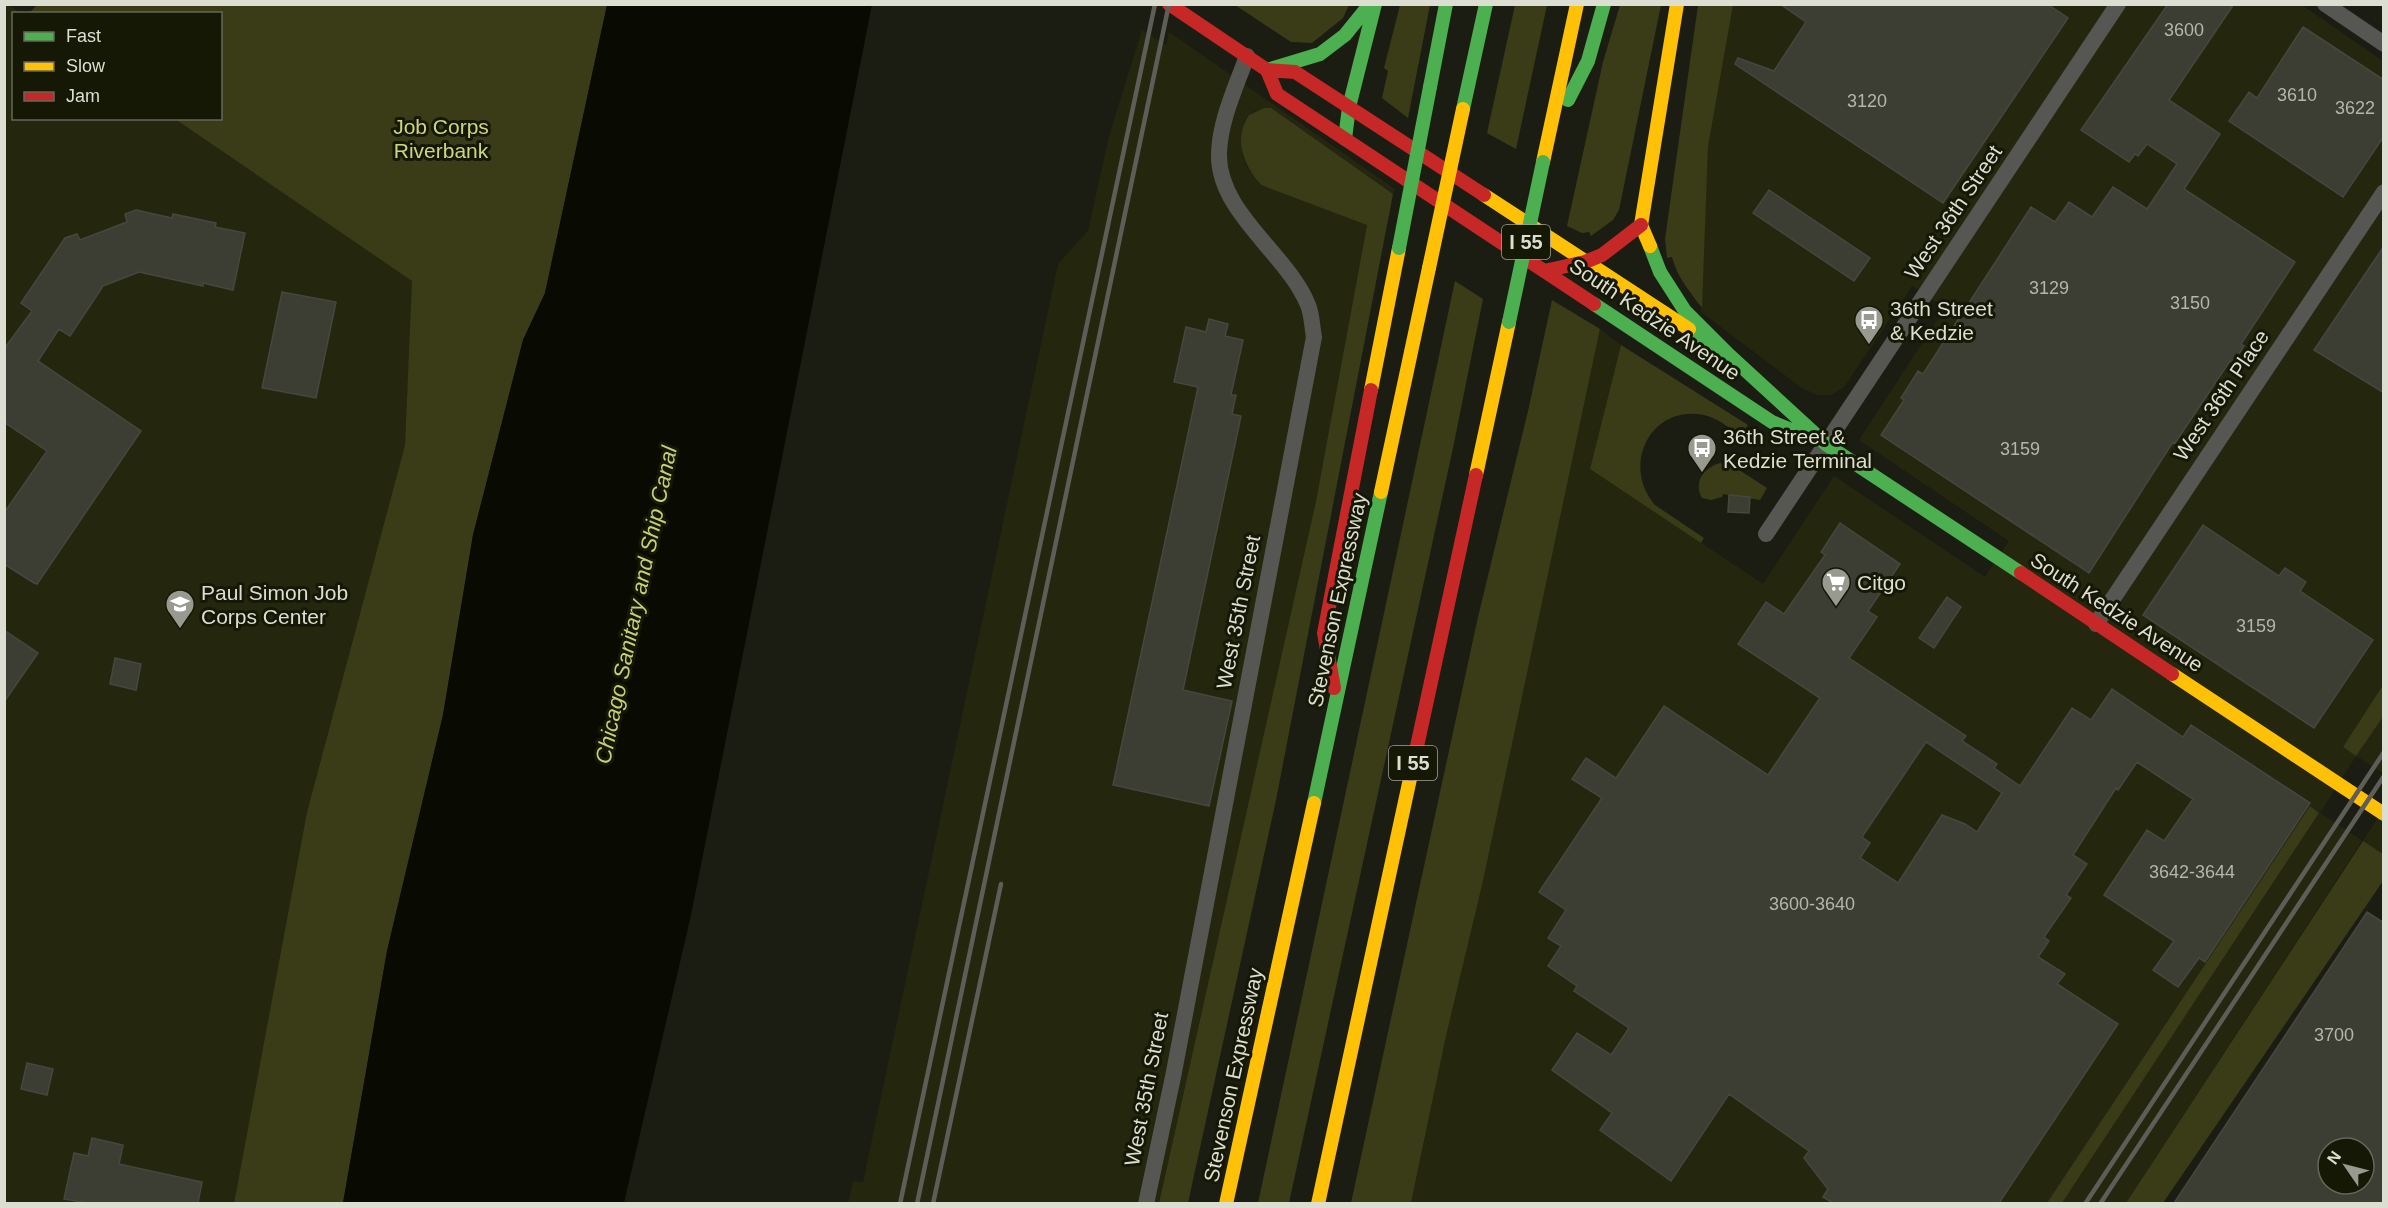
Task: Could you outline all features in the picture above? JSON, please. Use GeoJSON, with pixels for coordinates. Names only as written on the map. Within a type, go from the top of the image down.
{"type":"FeatureCollection","features":[{"type":"Feature","properties":{"kind":"main road","name":"South Kedzie Avenue"},"geometry":{"type":"LineString","coordinates":[[1169,4],[1267,70],[1295,72],[1729,355],[1827,445],[2384,814]]}},
{"type":"Feature","properties":{"kind":"main road"},"geometry":{"type":"LineString","coordinates":[[1267,70],[1320,54],[1345,35],[1370,4]]}},
{"type":"Feature","properties":{"kind":"main road"},"geometry":{"type":"LineString","coordinates":[[1345,139],[1349,107],[1375,4]]}},
{"type":"Feature","properties":{"kind":"main road"},"geometry":{"type":"LineString","coordinates":[[1336,703],[1324,633],[1446,4]]}},
{"type":"Feature","properties":{"kind":"main road","name":"Stevenson Expressway"},"geometry":{"type":"LineString","coordinates":[[1226,1203],[1486,4]]}},
{"type":"Feature","properties":{"kind":"main road","name":"I 55"},"geometry":{"type":"LineString","coordinates":[[1318,1203],[1577,4]]}},
{"type":"Feature","properties":{"kind":"main road"},"geometry":{"type":"LineString","coordinates":[[1549,137],[1588,61],[1604,4]]}},
{"type":"Feature","properties":{"kind":"main road"},"geometry":{"type":"LineString","coordinates":[[1677,4],[1641,225],[1660,272],[1685,311],[1729,355]]}},
{"type":"Feature","properties":{"kind":"main road","name":"South Kedzie Avenue"},"geometry":{"type":"LineString","coordinates":[[1267,70],[1277,94],[1772,422],[1827,445]]}},
{"type":"Feature","properties":{"kind":"main road"},"geometry":{"type":"LineString","coordinates":[[1544,271],[1585,262],[1602,255],[1641,225]]}},
{"type":"Feature","properties":{"kind":"street","name":"West 36th Street"},"geometry":{"type":"LineString","coordinates":[[1766,534],[2118,4]]}},
{"type":"Feature","properties":{"kind":"street"},"geometry":{"type":"LineString","coordinates":[[2325,4],[2384,44]]}},
{"type":"Feature","properties":{"kind":"street","name":"West 35th Street"},"geometry":{"type":"LineString","coordinates":[[1146,1203],[1173,1077],[1314,337],[1309,307],[1296,282],[1231,200],[1221,180],[1219,154],[1222,126],[1247,56]]}},
{"type":"Feature","properties":{"kind":"street","name":"West 36th Place"},"geometry":{"type":"LineString","coordinates":[[2097,624],[2384,192]]}},
{"type":"Feature","properties":{"kind":"shaded area","name":"Paul Simon Job Corps Center"},"geometry":{"type":"Polygon","coordinates":[[[8,4],[20,12],[12,12],[12,120],[176,120],[413,281],[405,445],[307,812],[234,1203],[5,1204],[4,5],[8,4]]]}},
{"type":"Feature","properties":{"kind":"shaded area"},"geometry":{"type":"Polygon","coordinates":[[[1733,5],[2302,5],[2383,61],[2383,685],[2343,747],[2356,756],[2320,813],[2363,841],[2383,810],[2383,854],[2362,841],[2126,1203],[2062,1203],[2319,813],[2310,806],[2047,1203],[1411,1204],[1446,1036],[1483,881],[1600,329],[1621,345],[1590,469],[1763,584],[1834,476],[1985,577],[2009,541],[1859,440],[1945,308],[1912,286],[1844,387],[1831,395],[1817,395],[1802,388],[1701,312],[1708,147],[1733,5]]]}},
{"type":"Feature","properties":{"kind":"shaded area"},"geometry":{"type":"Polygon","coordinates":[[[1142,30],[1166,45],[1169,32],[1395,189],[1393,194],[1271,109],[1255,111],[1244,122],[1242,152],[1245,164],[1260,185],[1367,224],[1316,501],[1159,1203],[848,1204],[853,1181],[863,1182],[1058,264],[1088,231],[1109,136],[1142,30]]]}},
{"type":"Feature","properties":{"kind":"shaded area"},"geometry":{"type":"Polygon","coordinates":[[[2383,717],[2383,773],[2356,756],[2383,717]]]}},
{"type":"Feature","properties":{"kind":"green space","name":"Job Corps Riverbank"},"geometry":{"type":"Polygon","coordinates":[[[38,4],[607,5],[545,293],[523,340],[473,535],[443,715],[387,951],[343,1203],[234,1203],[307,812],[405,445],[412,281],[176,120],[222,120],[222,12],[30,12],[38,4]]]}},
{"type":"Feature","properties":{"kind":"green space"},"geometry":{"type":"Polygon","coordinates":[[[1235,5],[1349,5],[1343,18],[1312,43],[1291,42],[1235,5]]]}},
{"type":"Feature","properties":{"kind":"green space"},"geometry":{"type":"Polygon","coordinates":[[[1400,5],[1430,5],[1408,118],[1382,98],[1388,71],[1384,68],[1400,5]]]}},
{"type":"Feature","properties":{"kind":"green space"},"geometry":{"type":"Polygon","coordinates":[[[1515,5],[1547,5],[1516,149],[1487,133],[1515,5]]]}},
{"type":"Feature","properties":{"kind":"green space"},"geometry":{"type":"Polygon","coordinates":[[[1620,5],[1661,5],[1619,210],[1613,220],[1591,236],[1589,232],[1582,233],[1567,226],[1603,62],[1620,5]]]}},
{"type":"Feature","properties":{"kind":"green space"},"geometry":{"type":"Polygon","coordinates":[[[1698,5],[1733,5],[1708,147],[1702,308],[1681,278],[1672,257],[1667,258],[1665,239],[1698,5]]]}},
{"type":"Feature","properties":{"kind":"green space"},"geometry":{"type":"Polygon","coordinates":[[[1264,108],[1271,108],[1393,194],[1276,800],[1188,1203],[1159,1203],[1316,501],[1367,225],[1261,185],[1249,169],[1241,142],[1244,124],[1249,115],[1264,108]]]}},
{"type":"Feature","properties":{"kind":"green space"},"geometry":{"type":"Polygon","coordinates":[[[1455,281],[1483,299],[1453,448],[1289,1203],[1258,1203],[1455,281]]]}},
{"type":"Feature","properties":{"kind":"green space"},"geometry":{"type":"Polygon","coordinates":[[[1552,300],[1600,329],[1483,881],[1446,1036],[1411,1203],[1351,1203],[1478,617],[1528,411],[1552,300]]]}},
{"type":"Feature","properties":{"kind":"green space"},"geometry":{"type":"Polygon","coordinates":[[[1621,345],[1748,425],[1741,436],[1709,416],[1685,414],[1669,419],[1656,428],[1646,441],[1641,456],[1641,473],[1645,489],[1655,505],[1704,538],[1701,543],[1590,469],[1621,345]]]}},
{"type":"Feature","properties":{"kind":"green space"},"geometry":{"type":"Polygon","coordinates":[[[1720,463],[1736,468],[1767,488],[1760,500],[1723,494],[1722,497],[1711,500],[1702,498],[1699,486],[1702,476],[1709,468],[1720,463]]]}},
{"type":"Feature","properties":{"kind":"green space"},"geometry":{"type":"Polygon","coordinates":[[[2383,685],[2383,717],[2356,756],[2343,747],[2383,685]]]}},
{"type":"Feature","properties":{"kind":"green space"},"geometry":{"type":"Polygon","coordinates":[[[2310,806],[2319,813],[2062,1203],[2047,1203],[2310,806]]]}},
{"type":"Feature","properties":{"kind":"green space"},"geometry":{"type":"Polygon","coordinates":[[[2363,841],[2383,854],[2383,881],[2163,1203],[2126,1203],[2363,841]]]}},
{"type":"Feature","properties":{"kind":"water","name":"Chicago Sanitary and Ship Canal"},"geometry":{"type":"Polygon","coordinates":[[[607,5],[872,5],[691,915],[624,1203],[343,1203],[387,951],[443,715],[473,535],[523,340],[545,293],[607,5]]]}},
{"type":"Feature","properties":{"kind":"building"},"geometry":{"type":"Polygon","coordinates":[[[1780,4],[2047,4],[2068,18],[1943,203],[1735,64],[1738,58],[1774,71],[1806,22],[1780,4]]]}},
{"type":"Feature","properties":{"kind":"building"},"geometry":{"type":"Polygon","coordinates":[[[2168,4],[2234,4],[2169,100],[2220,134],[2184,189],[2295,262],[2241,344],[2244,346],[2233,363],[2230,361],[2175,443],[2173,442],[2089,573],[1881,435],[1904,400],[1901,398],[1918,371],[1923,374],[2031,207],[2055,222],[2069,202],[2092,217],[2113,187],[2147,209],[2177,164],[2147,144],[2138,156],[2135,154],[2129,162],[2081,130],[2168,4]]]}},
{"type":"Feature","properties":{"kind":"building"},"geometry":{"type":"Polygon","coordinates":[[[2303,27],[2384,80],[2384,136],[2343,197],[2229,121],[2249,92],[2257,98],[2303,27]]]}},
{"type":"Feature","properties":{"kind":"building"},"geometry":{"type":"Polygon","coordinates":[[[1769,190],[1870,258],[1854,281],[1753,213],[1769,190]]]}},
{"type":"Feature","properties":{"kind":"building"},"geometry":{"type":"Polygon","coordinates":[[[136,210],[172,218],[173,214],[216,223],[215,227],[245,233],[233,290],[139,272],[103,286],[70,336],[59,329],[38,361],[141,431],[37,584],[4,564],[4,513],[47,451],[4,422],[4,349],[32,311],[21,303],[65,238],[77,234],[80,240],[127,222],[125,214],[136,210]]]}},
{"type":"Feature","properties":{"kind":"building"},"geometry":{"type":"Polygon","coordinates":[[[2384,246],[2384,393],[2314,350],[2384,246]]]}},
{"type":"Feature","properties":{"kind":"building"},"geometry":{"type":"Polygon","coordinates":[[[282,292],[336,302],[316,398],[262,388],[282,292]]]}},
{"type":"Feature","properties":{"kind":"building"},"geometry":{"type":"Polygon","coordinates":[[[1209,319],[1228,324],[1225,336],[1243,340],[1231,395],[1236,395],[1232,414],[1241,416],[1183,690],[1232,701],[1209,806],[1113,785],[1198,387],[1174,382],[1186,327],[1206,332],[1209,319]]]}},
{"type":"Feature","properties":{"kind":"building"},"geometry":{"type":"Polygon","coordinates":[[[1729,495],[1750,497],[1749,513],[1728,512],[1729,495]]]}},
{"type":"Feature","properties":{"kind":"building"},"geometry":{"type":"Polygon","coordinates":[[[1840,523],[1900,564],[1868,611],[1877,617],[1849,658],[1966,736],[1962,741],[1997,764],[1994,768],[2020,786],[2072,708],[2091,720],[2112,689],[2183,737],[2191,725],[2310,803],[2205,962],[2199,958],[2178,987],[2153,970],[2174,941],[2104,895],[2147,830],[2164,841],[2193,799],[2137,762],[2118,790],[2116,788],[2073,855],[2087,864],[2066,895],[2071,898],[2044,937],[2049,941],[2038,957],[2065,974],[2057,984],[2118,1024],[1999,1203],[1833,1203],[1823,1197],[1828,1189],[1804,1158],[1809,1151],[1729,1094],[1671,1181],[1600,1130],[1612,1113],[1552,1070],[1577,1033],[1611,1055],[1629,1028],[1574,991],[1577,986],[1548,966],[1561,946],[1548,938],[1566,910],[1539,892],[1602,798],[1572,779],[1586,758],[1616,778],[1664,706],[1768,775],[1820,698],[1738,644],[1766,602],[1784,614],[1825,555],[1821,552],[1840,523]],[[1926,742],[1862,837],[1870,843],[1860,858],[1898,883],[1942,815],[1965,824],[1977,832],[2002,793],[1926,742]]]}},
{"type":"Feature","properties":{"kind":"building"},"geometry":{"type":"Polygon","coordinates":[[[2203,525],[2279,576],[2285,568],[2306,582],[2300,591],[2373,640],[2314,728],[2143,615],[2203,525]]]}},
{"type":"Feature","properties":{"kind":"building"},"geometry":{"type":"Polygon","coordinates":[[[1947,597],[1961,607],[1934,648],[1919,638],[1947,597]]]}},
{"type":"Feature","properties":{"kind":"building"},"geometry":{"type":"Polygon","coordinates":[[[4,630],[38,653],[4,702],[4,630]]]}},
{"type":"Feature","properties":{"kind":"building"},"geometry":{"type":"Polygon","coordinates":[[[115,658],[141,664],[136,690],[110,684],[115,658]]]}},
{"type":"Feature","properties":{"kind":"building"},"geometry":{"type":"Polygon","coordinates":[[[2367,912],[2384,923],[2384,1203],[2174,1203],[2367,912]]]}},
{"type":"Feature","properties":{"kind":"building"},"geometry":{"type":"Polygon","coordinates":[[[27,1063],[53,1069],[47,1095],[21,1089],[27,1063]]]}},
{"type":"Feature","properties":{"kind":"building"},"geometry":{"type":"Polygon","coordinates":[[[92,1138],[123,1145],[119,1164],[202,1182],[198,1203],[87,1203],[64,1199],[74,1153],[88,1156],[92,1138]]]}},
{"type":"Feature","properties":{"kind":"railway"},"geometry":{"type":"LineString","coordinates":[[900,1204],[1155,4]]}},
{"type":"Feature","properties":{"kind":"railway"},"geometry":{"type":"LineString","coordinates":[[917,1204],[1169,4]]}},
{"type":"Feature","properties":{"kind":"railway"},"geometry":{"type":"LineString","coordinates":[[2085,1204],[2384,752]]}},
{"type":"Feature","properties":{"kind":"railway"},"geometry":{"type":"LineString","coordinates":[[2100,1204],[2384,776]]}},
{"type":"Feature","properties":{"kind":"railway"},"geometry":{"type":"LineString","coordinates":[[933,1204],[1001,884]]}},
{"type":"Feature","properties":{"kind":"traffic: fast"},"geometry":{"type":"LineString","coordinates":[[1267,70],[1320,54],[1345,35],[1370,4]]}},
{"type":"Feature","properties":{"kind":"traffic: fast"},"geometry":{"type":"LineString","coordinates":[[1345,139],[1349,107],[1375,4]]}},
{"type":"Feature","properties":{"kind":"traffic: fast"},"geometry":{"type":"LineString","coordinates":[[1430,87],[1446,4]]}},
{"type":"Feature","properties":{"kind":"traffic: fast"},"geometry":{"type":"LineString","coordinates":[[1463,109],[1486,4]]}},
{"type":"Feature","properties":{"kind":"traffic: fast"},"geometry":{"type":"LineString","coordinates":[[1568,100],[1588,61],[1604,4]]}},
{"type":"Feature","properties":{"kind":"traffic: fast"},"geometry":{"type":"LineString","coordinates":[[1399,248],[1430,87]]}},
{"type":"Feature","properties":{"kind":"traffic: fast"},"geometry":{"type":"LineString","coordinates":[[1509,322],[1543,162]]}},
{"type":"Feature","properties":{"kind":"traffic: fast"},"geometry":{"type":"LineString","coordinates":[[1650,246],[1660,272],[1685,311],[1729,355]]}},
{"type":"Feature","properties":{"kind":"traffic: fast"},"geometry":{"type":"LineString","coordinates":[[1594,304],[1772,422],[1811,438]]}},
{"type":"Feature","properties":{"kind":"traffic: fast"},"geometry":{"type":"LineString","coordinates":[[1689,329],[1729,355],[1827,445],[2021,573]]}},
{"type":"Feature","properties":{"kind":"traffic: fast"},"geometry":{"type":"LineString","coordinates":[[1314,803],[1381,492]]}},
{"type":"Feature","properties":{"kind":"traffic: slow"},"geometry":{"type":"LineString","coordinates":[[1543,162],[1577,4]]}},
{"type":"Feature","properties":{"kind":"traffic: slow"},"geometry":{"type":"LineString","coordinates":[[1650,246],[1641,225],[1677,4]]}},
{"type":"Feature","properties":{"kind":"traffic: slow"},"geometry":{"type":"LineString","coordinates":[[1429,268],[1463,109]]}},
{"type":"Feature","properties":{"kind":"traffic: slow"},"geometry":{"type":"LineString","coordinates":[[1484,195],[1689,329]]}},
{"type":"Feature","properties":{"kind":"traffic: slow"},"geometry":{"type":"LineString","coordinates":[[1371,390],[1399,248]]}},
{"type":"Feature","properties":{"kind":"traffic: slow"},"geometry":{"type":"LineString","coordinates":[[1381,492],[1429,268]]}},
{"type":"Feature","properties":{"kind":"traffic: slow"},"geometry":{"type":"LineString","coordinates":[[1476,475],[1509,322]]}},
{"type":"Feature","properties":{"kind":"traffic: slow"},"geometry":{"type":"LineString","coordinates":[[2172,674],[2384,814]]}},
{"type":"Feature","properties":{"kind":"traffic: slow"},"geometry":{"type":"LineString","coordinates":[[1318,1204],[1411,774]]}},
{"type":"Feature","properties":{"kind":"traffic: slow"},"geometry":{"type":"LineString","coordinates":[[1226,1204],[1314,803]]}},
{"type":"Feature","properties":{"kind":"traffic: jam"},"geometry":{"type":"LineString","coordinates":[[1169,4],[1267,70],[1295,72],[1484,195]]}},
{"type":"Feature","properties":{"kind":"traffic: jam"},"geometry":{"type":"LineString","coordinates":[[1267,70],[1277,94],[1594,304]]}},
{"type":"Feature","properties":{"kind":"traffic: jam"},"geometry":{"type":"LineString","coordinates":[[1544,271],[1585,262],[1602,255],[1641,225]]}},
{"type":"Feature","properties":{"kind":"traffic: jam"},"geometry":{"type":"LineString","coordinates":[[1334,688],[1324,633],[1371,390]]}},
{"type":"Feature","properties":{"kind":"traffic: jam"},"geometry":{"type":"LineString","coordinates":[[1411,774],[1476,475]]}},
{"type":"Feature","properties":{"kind":"traffic: jam"},"geometry":{"type":"LineString","coordinates":[[2021,573],[2172,674]]}},
{"type":"Feature","properties":{"kind":"place","name":"36th Street & Kedzie"},"geometry":{"type":"Point","coordinates":[1869,346]}},
{"type":"Feature","properties":{"kind":"place","name":"36th Street & Kedzie Terminal"},"geometry":{"type":"Point","coordinates":[1702,474]}},
{"type":"Feature","properties":{"kind":"place","name":"Citgo"},"geometry":{"type":"Point","coordinates":[1836,608]}},
{"type":"Feature","properties":{"kind":"place","name":"Paul Simon Job Corps Center"},"geometry":{"type":"Point","coordinates":[180,630]}}]}
